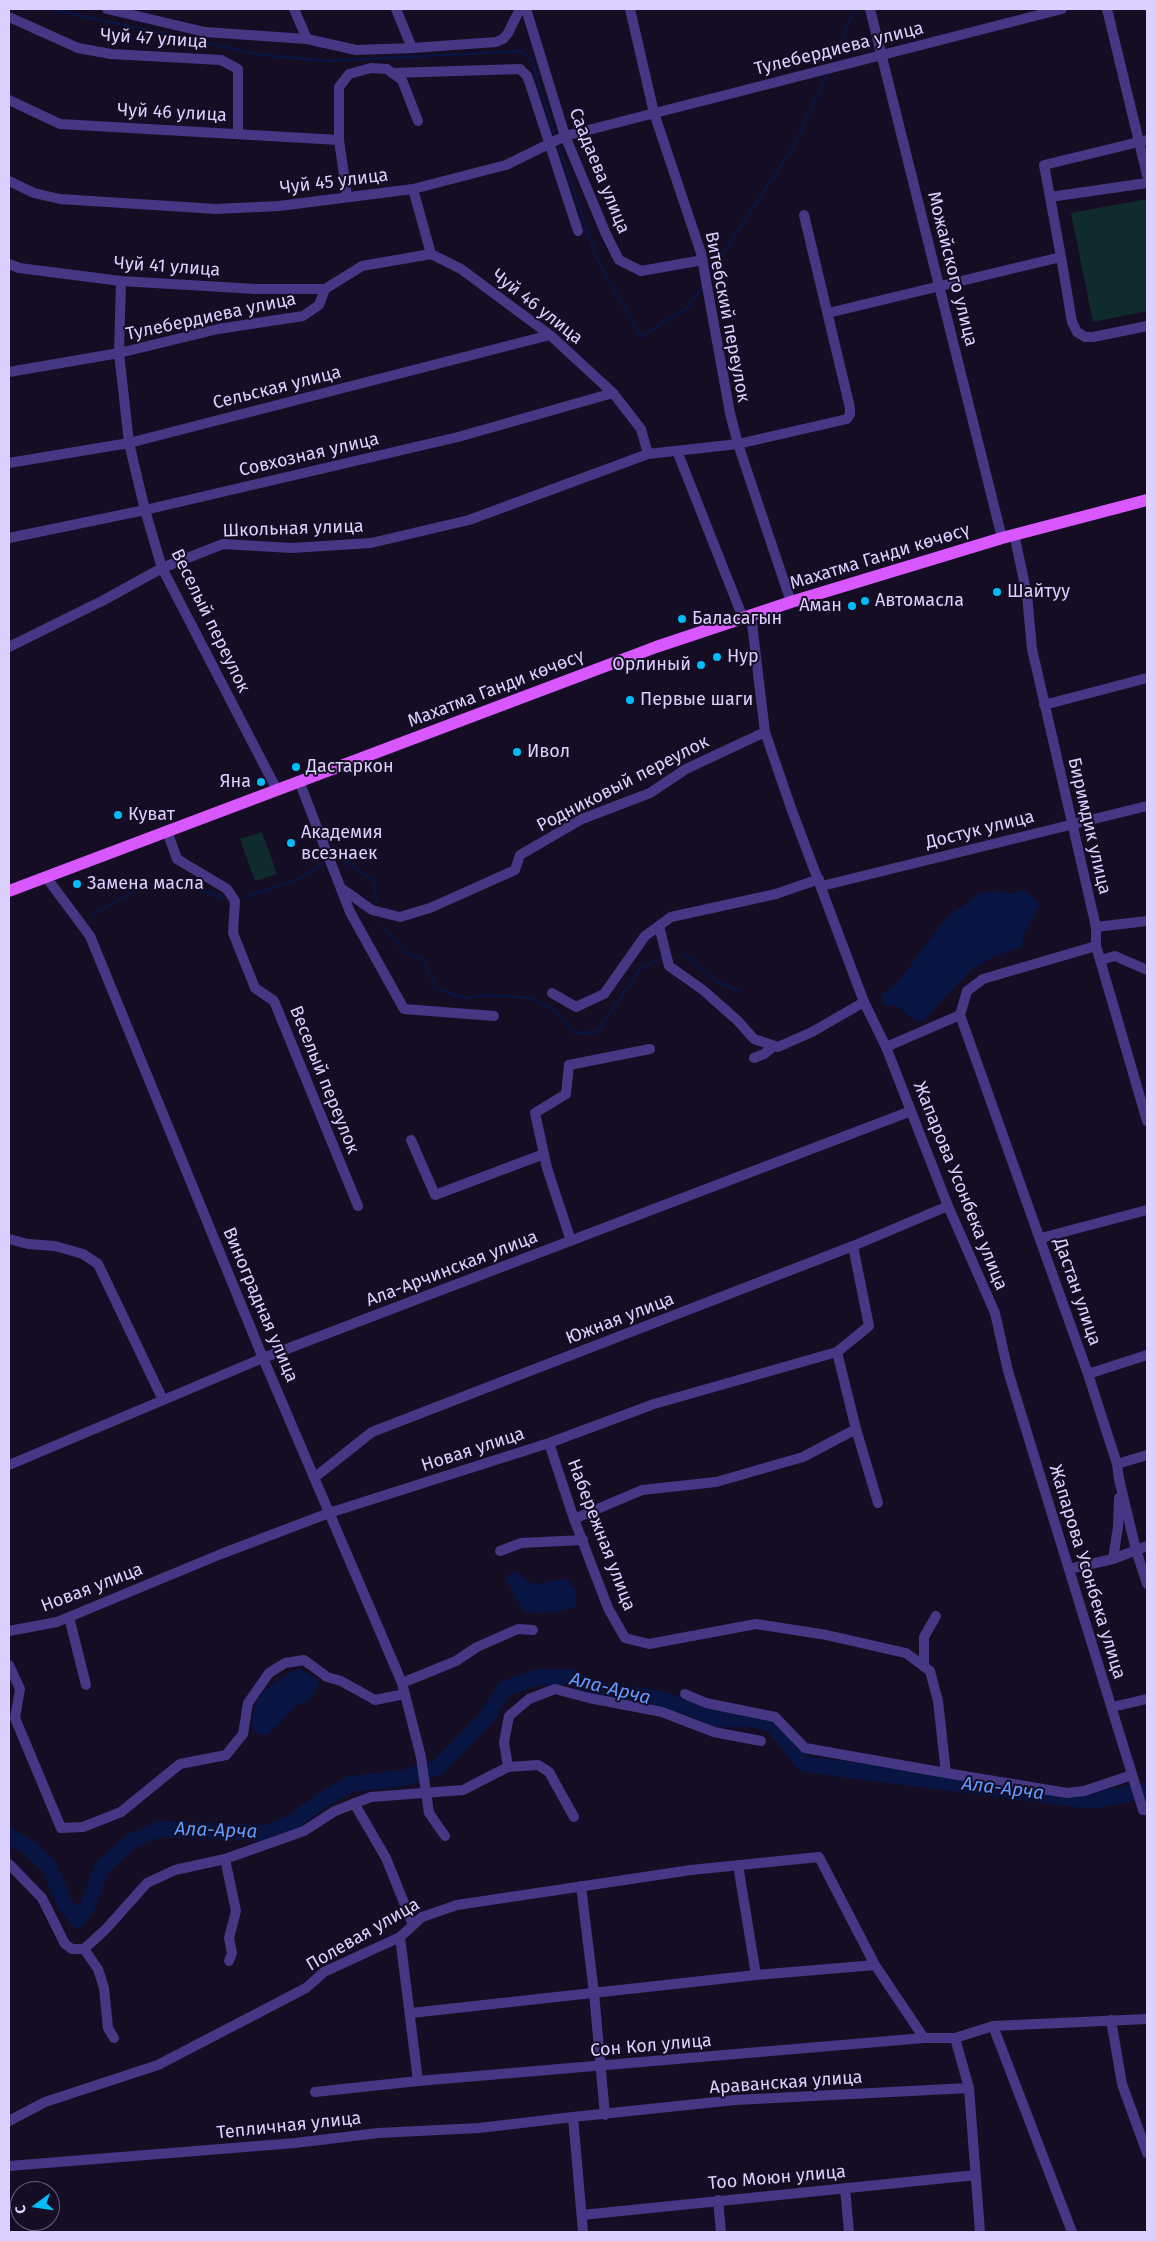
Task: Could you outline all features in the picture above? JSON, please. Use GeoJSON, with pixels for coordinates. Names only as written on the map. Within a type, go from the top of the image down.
{"type":"FeatureCollection","features":[{"type":"Feature","properties":{"kind":"main road","name":"Махатма Ганди көчөсү"},"geometry":{"type":"LineString","coordinates":[[9,891],[656,647],[790,602],[1008,536],[1147,500]]}},
{"type":"Feature","properties":{"kind":"street"},"geometry":{"type":"LineString","coordinates":[[108,9],[205,32],[307,39],[356,50],[483,44],[503,39],[515,21],[520,9]]}},
{"type":"Feature","properties":{"kind":"street"},"geometry":{"type":"LineString","coordinates":[[294,9],[307,39]]}},
{"type":"Feature","properties":{"kind":"street"},"geometry":{"type":"LineString","coordinates":[[396,9],[412,48]]}},
{"type":"Feature","properties":{"kind":"street","name":"Саадаева улица"},"geometry":{"type":"LineString","coordinates":[[526,9],[565,136],[619,260],[641,271],[702,260]]}},
{"type":"Feature","properties":{"kind":"street","name":"Витебский переулок"},"geometry":{"type":"LineString","coordinates":[[630,9],[654,113],[702,260],[730,413],[738,444],[790,602]]}},
{"type":"Feature","properties":{"kind":"street","name":"Можайского улица"},"geometry":{"type":"LineString","coordinates":[[870,9],[939,286],[1008,536]]}},
{"type":"Feature","properties":{"kind":"street","name":"Тулебердиева улица"},"geometry":{"type":"LineString","coordinates":[[654,113],[1062,9]]}},
{"type":"Feature","properties":{"kind":"street"},"geometry":{"type":"LineString","coordinates":[[1106,9],[1143,141],[1147,175]]}},
{"type":"Feature","properties":{"kind":"street","name":"Чуй 47 улица"},"geometry":{"type":"LineString","coordinates":[[9,17],[78,48],[111,54],[221,60],[238,69],[238,133]]}},
{"type":"Feature","properties":{"kind":"street"},"geometry":{"type":"LineString","coordinates":[[347,196],[339,140],[339,87],[350,74],[371,68],[387,69],[402,80],[418,121]]}},
{"type":"Feature","properties":{"kind":"street"},"geometry":{"type":"LineString","coordinates":[[392,73],[520,69],[527,76],[530,84],[578,231]]}},
{"type":"Feature","properties":{"kind":"street","name":"Чуй 46 улица"},"geometry":{"type":"LineString","coordinates":[[9,100],[60,124],[339,140]]}},
{"type":"Feature","properties":{"kind":"street","name":"Чуй 45 улица"},"geometry":{"type":"LineString","coordinates":[[9,181],[34,193],[60,199],[216,209],[279,206],[413,188],[506,165],[565,136],[654,113]]}},
{"type":"Feature","properties":{"kind":"street"},"geometry":{"type":"LineString","coordinates":[[1143,141],[1044,165],[1072,322],[1077,332],[1085,337],[1094,337],[1147,326]]}},
{"type":"Feature","properties":{"kind":"street"},"geometry":{"type":"LineString","coordinates":[[1050,197],[1147,184]]}},
{"type":"Feature","properties":{"kind":"street"},"geometry":{"type":"LineString","coordinates":[[413,188],[431,254]]}},
{"type":"Feature","properties":{"kind":"street","name":"Школьная улица"},"geometry":{"type":"LineString","coordinates":[[9,647],[25,641],[162,568],[222,544],[292,548],[371,543],[460,522],[648,454],[738,444],[847,419],[850,414],[804,214]]}},
{"type":"Feature","properties":{"kind":"street","name":"Тулебердиева улица"},"geometry":{"type":"LineString","coordinates":[[9,372],[119,353],[218,329],[303,316],[319,305],[326,289],[362,266],[431,254]]}},
{"type":"Feature","properties":{"kind":"street","name":"Чуй 46 улица"},"geometry":{"type":"LineString","coordinates":[[431,254],[461,269],[550,335],[613,393],[641,429],[648,454]]}},
{"type":"Feature","properties":{"kind":"street"},"geometry":{"type":"LineString","coordinates":[[828,313],[1061,257]]}},
{"type":"Feature","properties":{"kind":"street","name":"Чуй 41 улица"},"geometry":{"type":"LineString","coordinates":[[9,264],[14,270],[121,281],[256,288],[326,289]]}},
{"type":"Feature","properties":{"kind":"street","name":"Веселый переулок"},"geometry":{"type":"LineString","coordinates":[[121,281],[119,353],[129,443],[145,510],[162,568],[277,790]]}},
{"type":"Feature","properties":{"kind":"street","name":"Сельская улица"},"geometry":{"type":"LineString","coordinates":[[9,463],[129,443],[550,335]]}},
{"type":"Feature","properties":{"kind":"street","name":"Совхозная улица"},"geometry":{"type":"LineString","coordinates":[[9,538],[145,510],[458,437],[613,393]]}},
{"type":"Feature","properties":{"kind":"street"},"geometry":{"type":"LineString","coordinates":[[677,451],[747,616]]}},
{"type":"Feature","properties":{"kind":"street","name":"Биримдик улица"},"geometry":{"type":"LineString","coordinates":[[1008,536],[1027,595],[1032,649],[1096,927],[1096,946],[1147,1121]]}},
{"type":"Feature","properties":{"kind":"street","name":"Жапарова Усонбека улица"},"geometry":{"type":"LineString","coordinates":[[747,616],[766,732],[791,808],[864,1002],[886,1047],[948,1206],[995,1313],[1008,1371],[1132,1775],[1145,1810]]}},
{"type":"Feature","properties":{"kind":"street"},"geometry":{"type":"LineString","coordinates":[[9,638],[25,641]]}},
{"type":"Feature","properties":{"kind":"street"},"geometry":{"type":"LineString","coordinates":[[1044,705],[1147,678]]}},
{"type":"Feature","properties":{"kind":"street","name":"Родниковый переулок"},"geometry":{"type":"LineString","coordinates":[[340,888],[372,910],[400,917],[430,908],[515,870],[520,855],[582,819],[650,792],[686,769],[766,732]]}},
{"type":"Feature","properties":{"kind":"street"},"geometry":{"type":"LineString","coordinates":[[299,782],[350,912],[404,1009],[494,1016]]}},
{"type":"Feature","properties":{"kind":"street","name":"Достук улица"},"geometry":{"type":"LineString","coordinates":[[552,993],[576,1007],[604,994],[645,936],[671,917],[1147,806]]}},
{"type":"Feature","properties":{"kind":"street","name":"Веселый переулок"},"geometry":{"type":"LineString","coordinates":[[166,831],[178,859],[227,888],[235,901],[233,933],[255,988],[274,1001],[358,1206]]}},
{"type":"Feature","properties":{"kind":"street","name":"Виноградная улица"},"geometry":{"type":"LineString","coordinates":[[46,876],[90,936],[314,1478],[402,1683],[421,1757],[428,1794],[429,1813],[445,1836]]}},
{"type":"Feature","properties":{"kind":"street"},"geometry":{"type":"LineString","coordinates":[[1096,927],[1147,921]]}},
{"type":"Feature","properties":{"kind":"street"},"geometry":{"type":"LineString","coordinates":[[659,926],[669,966],[703,990],[738,1021],[754,1039],[778,1047],[812,1032],[864,1002]]}},
{"type":"Feature","properties":{"kind":"street"},"geometry":{"type":"LineString","coordinates":[[886,1047],[960,1015],[967,991],[983,979],[1096,946]]}},
{"type":"Feature","properties":{"kind":"street"},"geometry":{"type":"LineString","coordinates":[[1100,960],[1115,956],[1147,970]]}},
{"type":"Feature","properties":{"kind":"street","name":"Дастан улица"},"geometry":{"type":"LineString","coordinates":[[960,1015],[1088,1374],[1117,1464],[1136,1550],[1147,1584]]}},
{"type":"Feature","properties":{"kind":"street"},"geometry":{"type":"LineString","coordinates":[[754,1058],[764,1054],[774,1046]]}},
{"type":"Feature","properties":{"kind":"street"},"geometry":{"type":"LineString","coordinates":[[571,1242],[562,1220],[544,1154],[536,1113],[566,1094],[569,1065],[650,1049]]}},
{"type":"Feature","properties":{"kind":"street","name":"Ала-Арчинская улица"},"geometry":{"type":"LineString","coordinates":[[9,1465],[264,1358],[911,1111]]}},
{"type":"Feature","properties":{"kind":"street"},"geometry":{"type":"LineString","coordinates":[[411,1140],[435,1195],[544,1154]]}},
{"type":"Feature","properties":{"kind":"street","name":"Южная улица"},"geometry":{"type":"LineString","coordinates":[[314,1478],[372,1432],[853,1246],[948,1206]]}},
{"type":"Feature","properties":{"kind":"street"},"geometry":{"type":"LineString","coordinates":[[1041,1238],[1147,1210]]}},
{"type":"Feature","properties":{"kind":"street"},"geometry":{"type":"LineString","coordinates":[[9,1239],[74,1251],[83,1254],[98,1264],[163,1400]]}},
{"type":"Feature","properties":{"kind":"street","name":"Новая улица"},"geometry":{"type":"LineString","coordinates":[[9,1631],[57,1622],[221,1554],[329,1513],[549,1443],[654,1404],[837,1352],[869,1326],[853,1246]]}},
{"type":"Feature","properties":{"kind":"street"},"geometry":{"type":"LineString","coordinates":[[837,1352],[856,1429],[878,1503]]}},
{"type":"Feature","properties":{"kind":"street"},"geometry":{"type":"LineString","coordinates":[[1088,1374],[1147,1355]]}},
{"type":"Feature","properties":{"kind":"street"},"geometry":{"type":"LineString","coordinates":[[574,1518],[642,1490],[716,1482],[803,1457],[856,1429]]}},
{"type":"Feature","properties":{"kind":"street","name":"Набережная улица"},"geometry":{"type":"LineString","coordinates":[[549,1443],[574,1518],[608,1608],[625,1638],[649,1644],[756,1624],[827,1635],[906,1653],[930,1671],[938,1700],[946,1773]]}},
{"type":"Feature","properties":{"kind":"street"},"geometry":{"type":"LineString","coordinates":[[1117,1464],[1147,1454]]}},
{"type":"Feature","properties":{"kind":"street"},"geometry":{"type":"LineString","coordinates":[[1113,1559],[1120,1510],[1119,1479]]}},
{"type":"Feature","properties":{"kind":"street"},"geometry":{"type":"LineString","coordinates":[[500,1551],[521,1543],[583,1540]]}},
{"type":"Feature","properties":{"kind":"street"},"geometry":{"type":"LineString","coordinates":[[1069,1569],[1113,1559],[1147,1546]]}},
{"type":"Feature","properties":{"kind":"street"},"geometry":{"type":"LineString","coordinates":[[924,1667],[924,1637],[936,1616]]}},
{"type":"Feature","properties":{"kind":"street"},"geometry":{"type":"LineString","coordinates":[[69,1617],[86,1685]]}},
{"type":"Feature","properties":{"kind":"street"},"geometry":{"type":"LineString","coordinates":[[402,1683],[456,1661],[477,1647],[518,1629],[533,1630]]}},
{"type":"Feature","properties":{"kind":"street"},"geometry":{"type":"LineString","coordinates":[[9,1665],[20,1689],[15,1718],[61,1828],[83,1827],[121,1812],[180,1764],[226,1755],[243,1734],[248,1703],[269,1673],[285,1663],[304,1660],[327,1677],[341,1681],[375,1700],[404,1694]]}},
{"type":"Feature","properties":{"kind":"street"},"geometry":{"type":"LineString","coordinates":[[508,1767],[504,1742],[509,1716],[529,1699],[555,1689],[589,1698],[662,1712],[714,1732],[761,1741]]}},
{"type":"Feature","properties":{"kind":"street"},"geometry":{"type":"LineString","coordinates":[[685,1694],[706,1703],[775,1717],[805,1748],[1067,1794],[1084,1791],[1132,1775]]}},
{"type":"Feature","properties":{"kind":"street"},"geometry":{"type":"LineString","coordinates":[[1112,1707],[1147,1699]]}},
{"type":"Feature","properties":{"kind":"street"},"geometry":{"type":"LineString","coordinates":[[9,1864],[42,1898],[64,1944],[72,1949],[84,1949],[106,1930],[147,1883],[174,1870],[225,1859],[304,1831],[336,1810],[371,1797],[463,1790],[508,1767],[538,1765],[548,1772],[574,1817]]}},
{"type":"Feature","properties":{"kind":"street"},"geometry":{"type":"LineString","coordinates":[[354,1803],[386,1858],[413,1925]]}},
{"type":"Feature","properties":{"kind":"street","name":"Полевая улица"},"geometry":{"type":"LineString","coordinates":[[9,2121],[46,2102],[158,2066],[306,1988],[324,1972],[400,1937],[422,1918],[457,1905],[690,1870],[819,1858],[875,1965]]}},
{"type":"Feature","properties":{"kind":"street"},"geometry":{"type":"LineString","coordinates":[[225,1859],[236,1911],[229,1938],[232,1953],[229,1961]]}},
{"type":"Feature","properties":{"kind":"street"},"geometry":{"type":"LineString","coordinates":[[738,1865],[756,1974]]}},
{"type":"Feature","properties":{"kind":"street"},"geometry":{"type":"LineString","coordinates":[[581,1886],[594,1993],[605,2115]]}},
{"type":"Feature","properties":{"kind":"street"},"geometry":{"type":"LineString","coordinates":[[400,1937],[411,2013],[418,2082]]}},
{"type":"Feature","properties":{"kind":"street"},"geometry":{"type":"LineString","coordinates":[[84,1949],[98,1969],[104,1988],[108,2028],[114,2038]]}},
{"type":"Feature","properties":{"kind":"street"},"geometry":{"type":"LineString","coordinates":[[411,2013],[756,1974],[875,1965],[924,2038]]}},
{"type":"Feature","properties":{"kind":"street","name":"Сон Кол улица"},"geometry":{"type":"LineString","coordinates":[[315,2092],[924,2038],[955,2038],[993,2026],[1147,2019]]}},
{"type":"Feature","properties":{"kind":"street"},"geometry":{"type":"LineString","coordinates":[[1111,2020],[1122,2084],[1147,2153]]}},
{"type":"Feature","properties":{"kind":"street"},"geometry":{"type":"LineString","coordinates":[[993,2026],[1072,2232]]}},
{"type":"Feature","properties":{"kind":"street"},"geometry":{"type":"LineString","coordinates":[[955,2038],[969,2088],[980,2232]]}},
{"type":"Feature","properties":{"kind":"street","name":"Араванская улица"},"geometry":{"type":"LineString","coordinates":[[573,2117],[735,2100],[969,2088]]}},
{"type":"Feature","properties":{"kind":"street"},"geometry":{"type":"LineString","coordinates":[[573,2117],[583,2232]]}},
{"type":"Feature","properties":{"kind":"street","name":"Тепличная улица"},"geometry":{"type":"LineString","coordinates":[[9,2166],[295,2143],[378,2133],[479,2128],[573,2117]]}},
{"type":"Feature","properties":{"kind":"street","name":"Тоо Моюн улица"},"geometry":{"type":"LineString","coordinates":[[582,2215],[976,2175]]}},
{"type":"Feature","properties":{"kind":"street"},"geometry":{"type":"LineString","coordinates":[[845,2188],[849,2232]]}},
{"type":"Feature","properties":{"kind":"street"},"geometry":{"type":"LineString","coordinates":[[718,2200],[721,2232]]}},
{"type":"Feature","properties":{"kind":"green space"},"geometry":{"type":"Polygon","coordinates":[[[1147,199],[1147,311],[1093,322],[1071,213],[1147,199]]]}},
{"type":"Feature","properties":{"kind":"green space"},"geometry":{"type":"Polygon","coordinates":[[[262,832],[277,874],[255,881],[240,839],[262,832]]]}},
{"type":"Feature","properties":{"kind":"shaded area"},"geometry":{"type":"Polygon","coordinates":[[[1024,889],[1040,904],[1024,934],[1022,947],[993,957],[971,970],[923,1021],[914,1020],[899,1007],[884,1006],[882,994],[897,983],[946,918],[980,893],[997,891],[1014,894],[1024,889]]]}},
{"type":"Feature","properties":{"kind":"shaded area"},"geometry":{"type":"Polygon","coordinates":[[[515,1571],[530,1583],[542,1584],[568,1579],[575,1590],[577,1603],[573,1608],[560,1611],[523,1612],[505,1577],[515,1571]]]}},
{"type":"Feature","properties":{"kind":"shaded area"},"geometry":{"type":"Polygon","coordinates":[[[298,1668],[318,1680],[319,1684],[310,1700],[295,1706],[267,1736],[253,1731],[252,1720],[257,1700],[264,1690],[298,1668]]]}},
{"type":"Feature","properties":{"kind":"waterway"},"geometry":{"type":"LineString","coordinates":[[50,9],[261,55],[328,61],[521,51],[532,61],[554,133]]}},
{"type":"Feature","properties":{"kind":"waterway"},"geometry":{"type":"LineString","coordinates":[[833,60],[855,9]]}},
{"type":"Feature","properties":{"kind":"waterway"},"geometry":{"type":"LineString","coordinates":[[711,272],[793,147],[827,75]]}},
{"type":"Feature","properties":{"kind":"waterway"},"geometry":{"type":"LineString","coordinates":[[559,147],[597,259],[641,337],[687,308],[701,289]]}},
{"type":"Feature","properties":{"kind":"waterway"},"geometry":{"type":"LineString","coordinates":[[338,856],[374,881],[377,901]]}},
{"type":"Feature","properties":{"kind":"waterway"},"geometry":{"type":"LineString","coordinates":[[247,897],[299,879],[322,864]]}},
{"type":"Feature","properties":{"kind":"waterway"},"geometry":{"type":"LineString","coordinates":[[91,916],[142,886],[175,882],[222,897]]}},
{"type":"Feature","properties":{"kind":"waterway"},"geometry":{"type":"LineString","coordinates":[[382,926],[406,953],[422,958],[436,988],[463,998],[488,995],[530,998],[554,1010],[574,1033],[597,1032],[640,969],[659,959]]}},
{"type":"Feature","properties":{"kind":"waterway"},"geometry":{"type":"LineString","coordinates":[[685,954],[714,980],[739,992]]}},
{"type":"Feature","properties":{"kind":"waterway","name":"Ала-Арча"},"geometry":{"type":"LineString","coordinates":[[9,1836],[31,1849],[50,1868],[65,1904],[78,1920],[88,1905],[102,1868],[130,1842],[159,1829],[267,1833],[293,1822],[321,1801],[350,1784],[403,1778],[438,1767],[488,1716],[504,1689],[537,1677],[571,1677],[600,1691],[646,1696],[690,1707],[715,1719],[754,1719],[772,1724],[804,1764],[1091,1801],[1147,1790]]}},
{"type":"Feature","properties":{"kind":"place","name":"Шайтуу"},"geometry":{"type":"Point","coordinates":[997,592]}},
{"type":"Feature","properties":{"kind":"place","name":"Автомасла"},"geometry":{"type":"Point","coordinates":[865,601]}},
{"type":"Feature","properties":{"kind":"place","name":"Аман"},"geometry":{"type":"Point","coordinates":[852,606]}},
{"type":"Feature","properties":{"kind":"place","name":"Баласагын"},"geometry":{"type":"Point","coordinates":[682,619]}},
{"type":"Feature","properties":{"kind":"place","name":"Нур"},"geometry":{"type":"Point","coordinates":[717,657]}},
{"type":"Feature","properties":{"kind":"place","name":"Орлиный"},"geometry":{"type":"Point","coordinates":[701,665]}},
{"type":"Feature","properties":{"kind":"place","name":"Первые шаги"},"geometry":{"type":"Point","coordinates":[630,700]}},
{"type":"Feature","properties":{"kind":"place","name":"Ивол"},"geometry":{"type":"Point","coordinates":[517,752]}},
{"type":"Feature","properties":{"kind":"place","name":"Дастаркон"},"geometry":{"type":"Point","coordinates":[296,767]}},
{"type":"Feature","properties":{"kind":"place","name":"Яна"},"geometry":{"type":"Point","coordinates":[261,782]}},
{"type":"Feature","properties":{"kind":"place","name":"Куват"},"geometry":{"type":"Point","coordinates":[118,815]}},
{"type":"Feature","properties":{"kind":"place","name":"Академия всезнаек"},"geometry":{"type":"Point","coordinates":[291,843]}},
{"type":"Feature","properties":{"kind":"place","name":"Замена масла"},"geometry":{"type":"Point","coordinates":[77,884]}}]}
